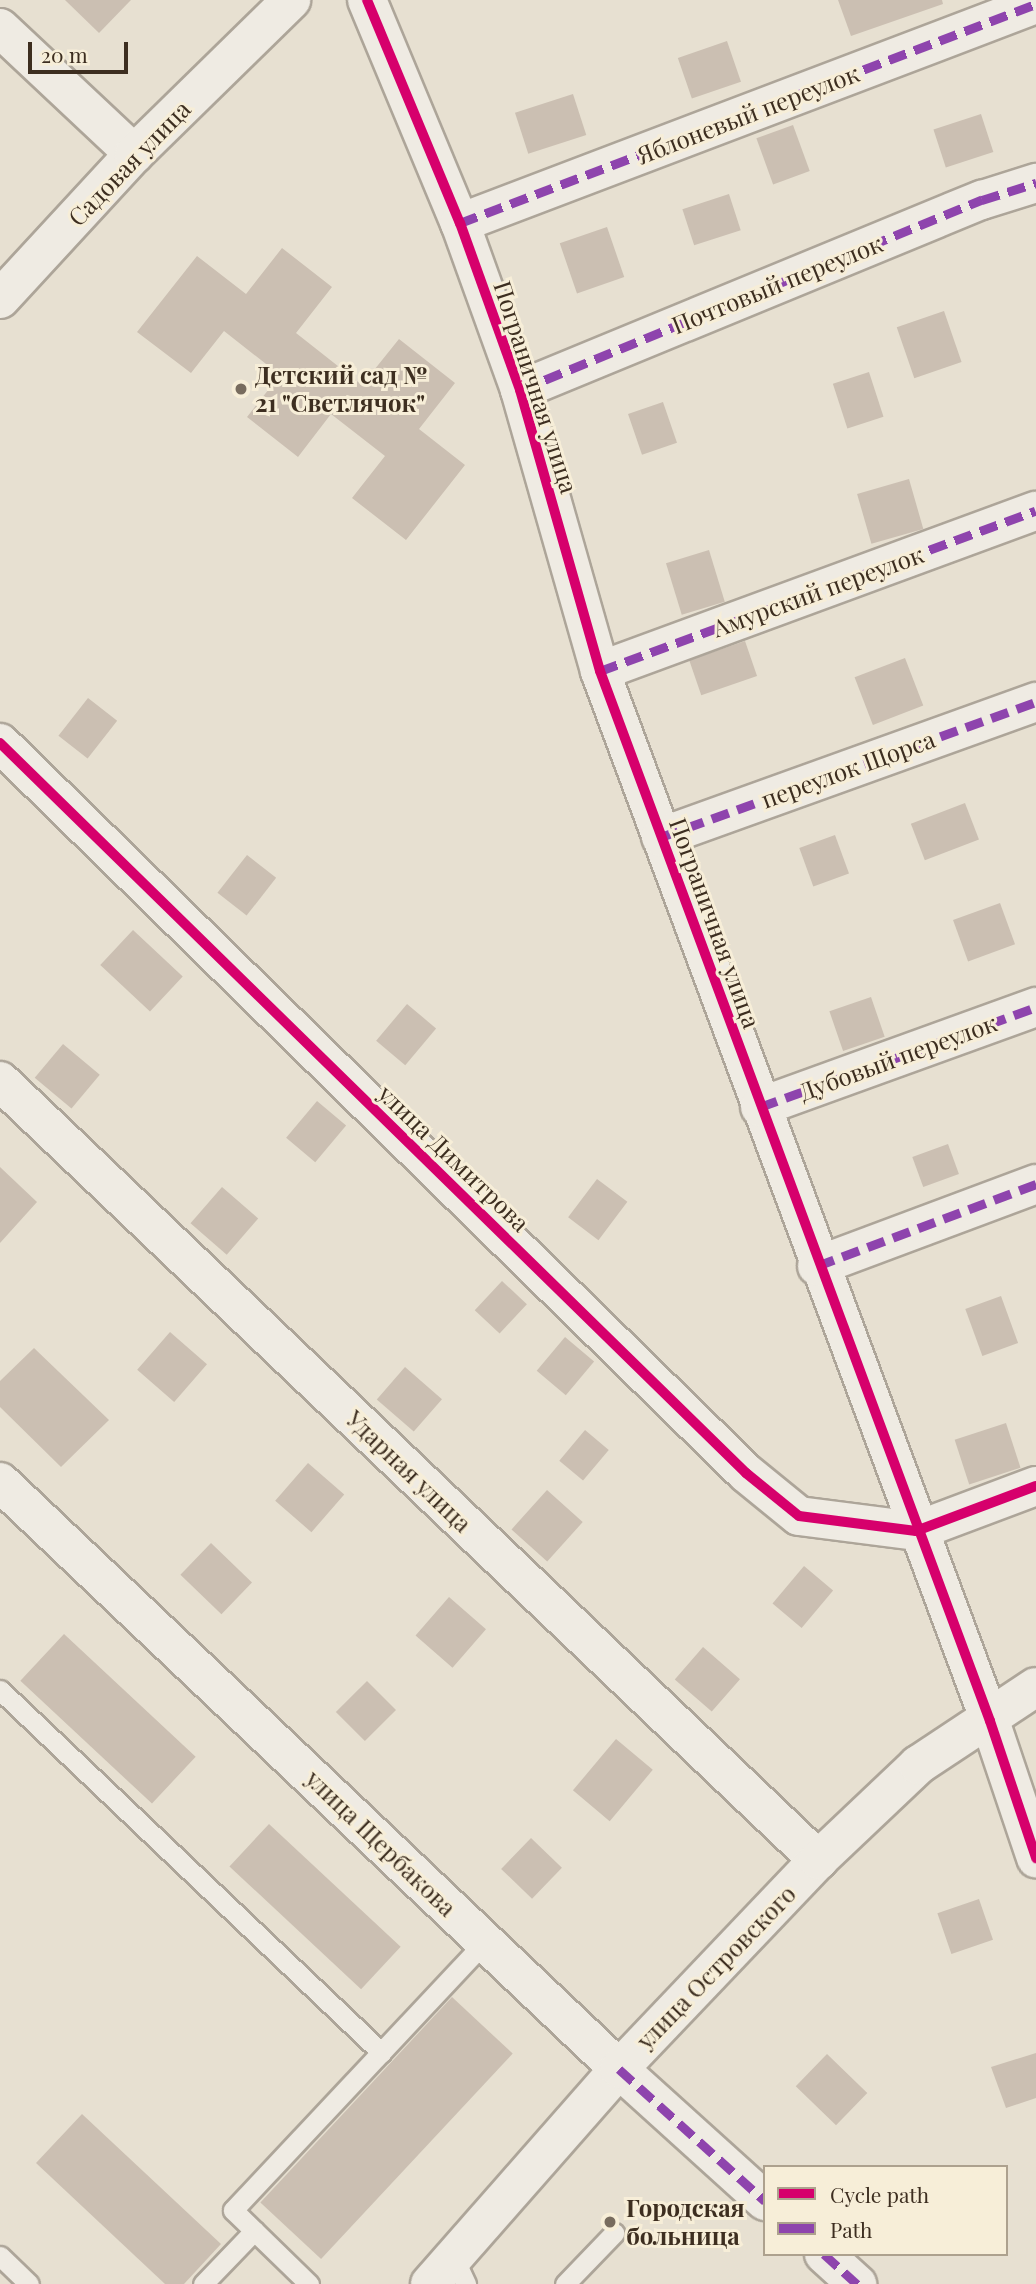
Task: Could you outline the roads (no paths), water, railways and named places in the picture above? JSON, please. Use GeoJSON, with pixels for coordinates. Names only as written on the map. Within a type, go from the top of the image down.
{"type":"FeatureCollection","features":[{"type":"Feature","properties":{"kind":"street","name":"Садовая улица"},"geometry":{"type":"LineString","coordinates":[[0,299],[134,154],[291,0]]}},
{"type":"Feature","properties":{"kind":"street","name":"Пограничная улица"},"geometry":{"type":"LineString","coordinates":[[367,0],[460,223],[520,390],[600,671],[817,1266],[990,1721],[1036,1858]]}},
{"type":"Feature","properties":{"kind":"street","name":"Яблоневый переулок"},"geometry":{"type":"LineString","coordinates":[[460,223],[1036,5]]}},
{"type":"Feature","properties":{"kind":"street"},"geometry":{"type":"LineString","coordinates":[[0,28],[134,154]]}},
{"type":"Feature","properties":{"kind":"street","name":"Почтовый переулок"},"geometry":{"type":"LineString","coordinates":[[520,390],[982,200],[1036,183]]}},
{"type":"Feature","properties":{"kind":"street","name":"Амурский переулок"},"geometry":{"type":"LineString","coordinates":[[600,671],[1036,511]]}},
{"type":"Feature","properties":{"kind":"street","name":"переулок Щорса"},"geometry":{"type":"LineString","coordinates":[[661,837],[1036,702]]}},
{"type":"Feature","properties":{"kind":"street","name":"улица Димитрова"},"geometry":{"type":"LineString","coordinates":[[0,743],[746,1473],[799,1516],[916,1531]]}},
{"type":"Feature","properties":{"kind":"street","name":"Дубовый переулок"},"geometry":{"type":"LineString","coordinates":[[760,1107],[1036,1007]]}},
{"type":"Feature","properties":{"kind":"street","name":"Ударная улица"},"geometry":{"type":"LineString","coordinates":[[0,1081],[818,1860]]}},
{"type":"Feature","properties":{"kind":"street"},"geometry":{"type":"LineString","coordinates":[[817,1266],[1036,1184]]}},
{"type":"Feature","properties":{"kind":"street","name":"улица Щербакова"},"geometry":{"type":"LineString","coordinates":[[0,1482],[619,2069],[763,2199]]}},
{"type":"Feature","properties":{"kind":"street"},"geometry":{"type":"LineString","coordinates":[[916,1531],[1036,1486]]}},
{"type":"Feature","properties":{"kind":"street","name":"улица Островского"},"geometry":{"type":"LineString","coordinates":[[450,2275],[619,2069],[818,1860],[918,1765],[990,1721],[1036,1687]]}},
{"type":"Feature","properties":{"kind":"street"},"geometry":{"type":"LineString","coordinates":[[826,2256],[857,2284]]}},
{"type":"Feature","properties":{"kind":"lane"},"geometry":{"type":"LineString","coordinates":[[0,1690],[381,2052]]}},
{"type":"Feature","properties":{"kind":"lane"},"geometry":{"type":"LineString","coordinates":[[309,2284],[233,2210],[485,1942]]}},
{"type":"Feature","properties":{"kind":"lane"},"geometry":{"type":"LineString","coordinates":[[203,2284],[254,2231]]}},
{"type":"Feature","properties":{"kind":"lane"},"geometry":{"type":"LineString","coordinates":[[565,2284],[614,2233]]}},
{"type":"Feature","properties":{"kind":"lane"},"geometry":{"type":"LineString","coordinates":[[0,2256],[29,2284]]}},
{"type":"Feature","properties":{"kind":"place","name":"Детский сад № 21 \"Светлячок\""},"geometry":{"type":"Point","coordinates":[241,389]}},
{"type":"Feature","properties":{"kind":"place","name":"Городская больница"},"geometry":{"type":"Point","coordinates":[610,2222]}}]}
